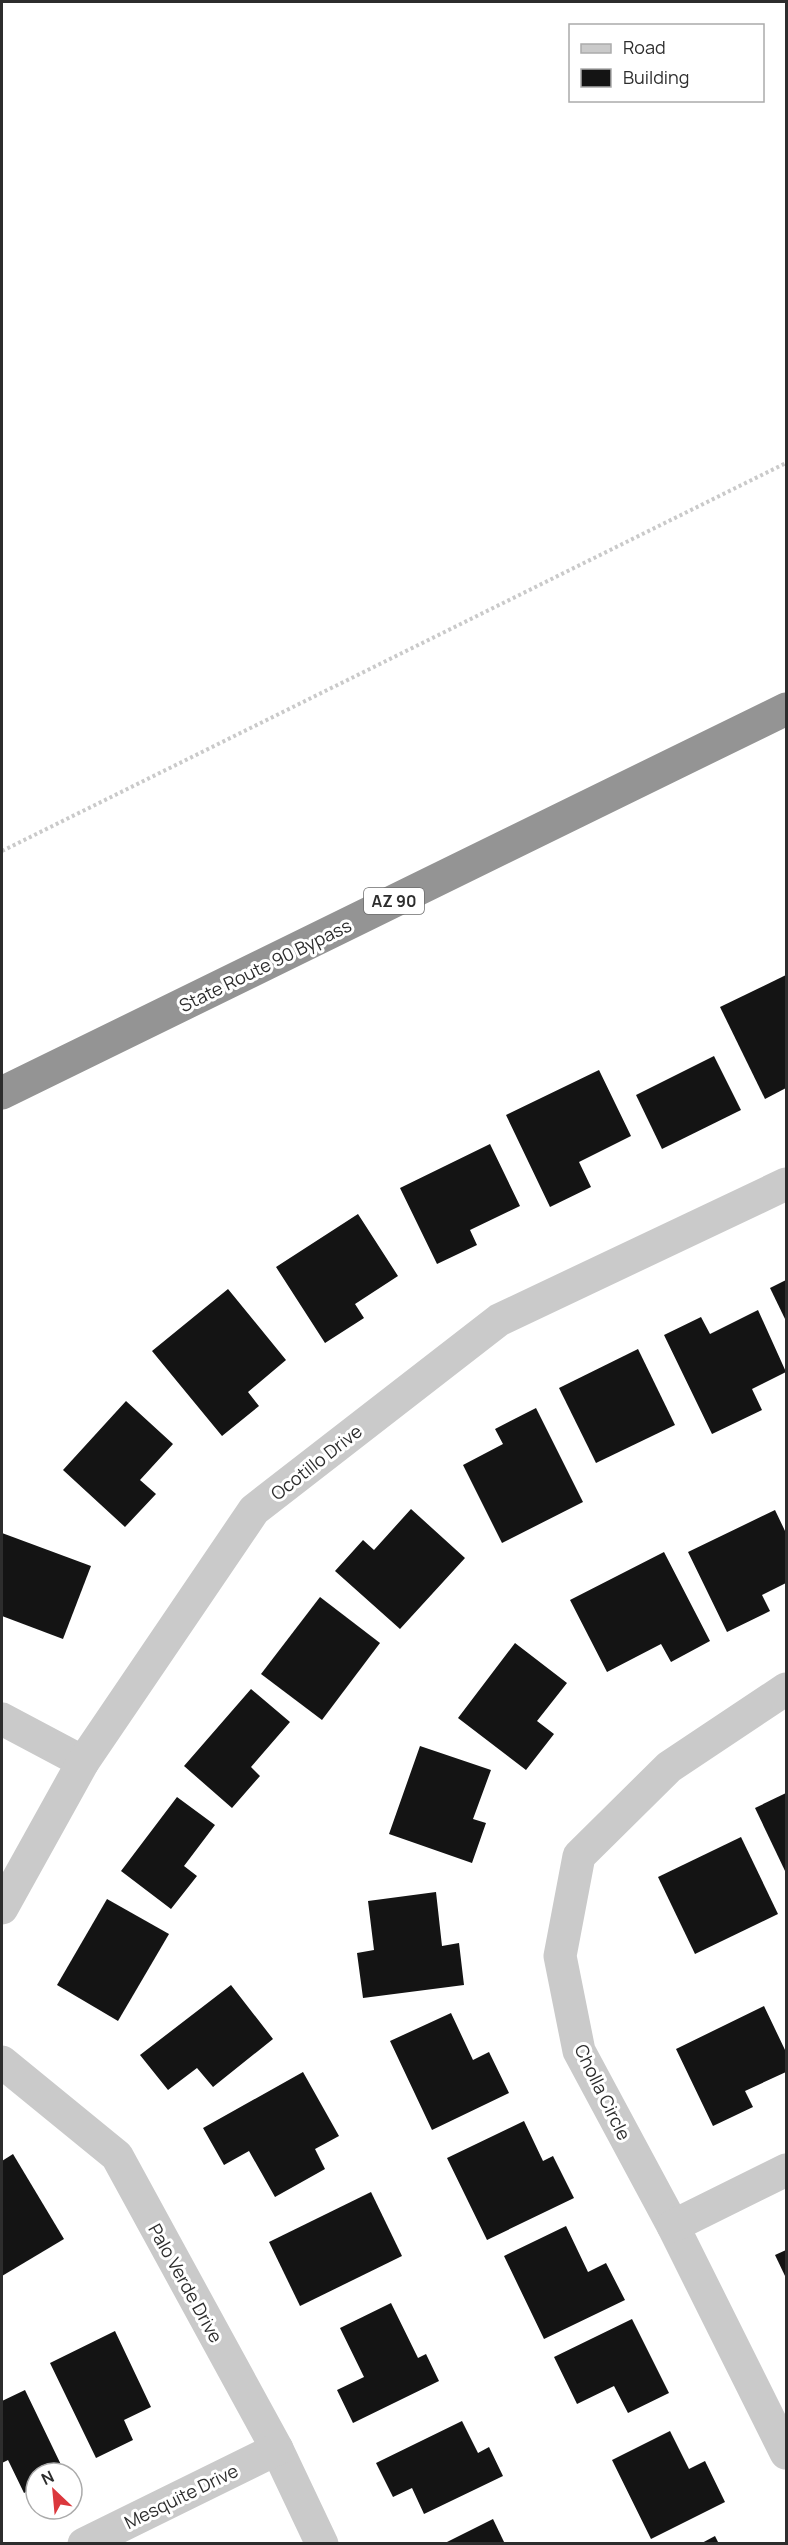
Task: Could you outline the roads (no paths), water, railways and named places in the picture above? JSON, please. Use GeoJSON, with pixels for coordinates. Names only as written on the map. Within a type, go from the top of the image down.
{"type":"FeatureCollection","features":[{"type":"Feature","properties":{"kind":"highway","name":"State Route 90 Bypass"},"geometry":{"type":"LineString","coordinates":[[2,1094],[786,709]]}},
{"type":"Feature","properties":{"kind":"street","name":"Ocotillo Drive"},"geometry":{"type":"LineString","coordinates":[[2,1908],[83,1762],[254,1510],[499,1320],[786,1184]]}},
{"type":"Feature","properties":{"kind":"street","name":"Cholla Circle"},"geometry":{"type":"LineString","coordinates":[[786,1689],[669,1767],[579,1856],[561,1956],[579,2051],[673,2226],[786,2453]]}},
{"type":"Feature","properties":{"kind":"street"},"geometry":{"type":"LineString","coordinates":[[2,1719],[83,1762]]}},
{"type":"Feature","properties":{"kind":"street","name":"Palo Verde Drive"},"geometry":{"type":"LineString","coordinates":[[2,2062],[117,2156],[277,2449],[322,2544]]}},
{"type":"Feature","properties":{"kind":"street"},"geometry":{"type":"LineString","coordinates":[[673,2226],[786,2170]]}},
{"type":"Feature","properties":{"kind":"street","name":"Mesquite Drive"},"geometry":{"type":"LineString","coordinates":[[84,2544],[277,2449]]}}]}
